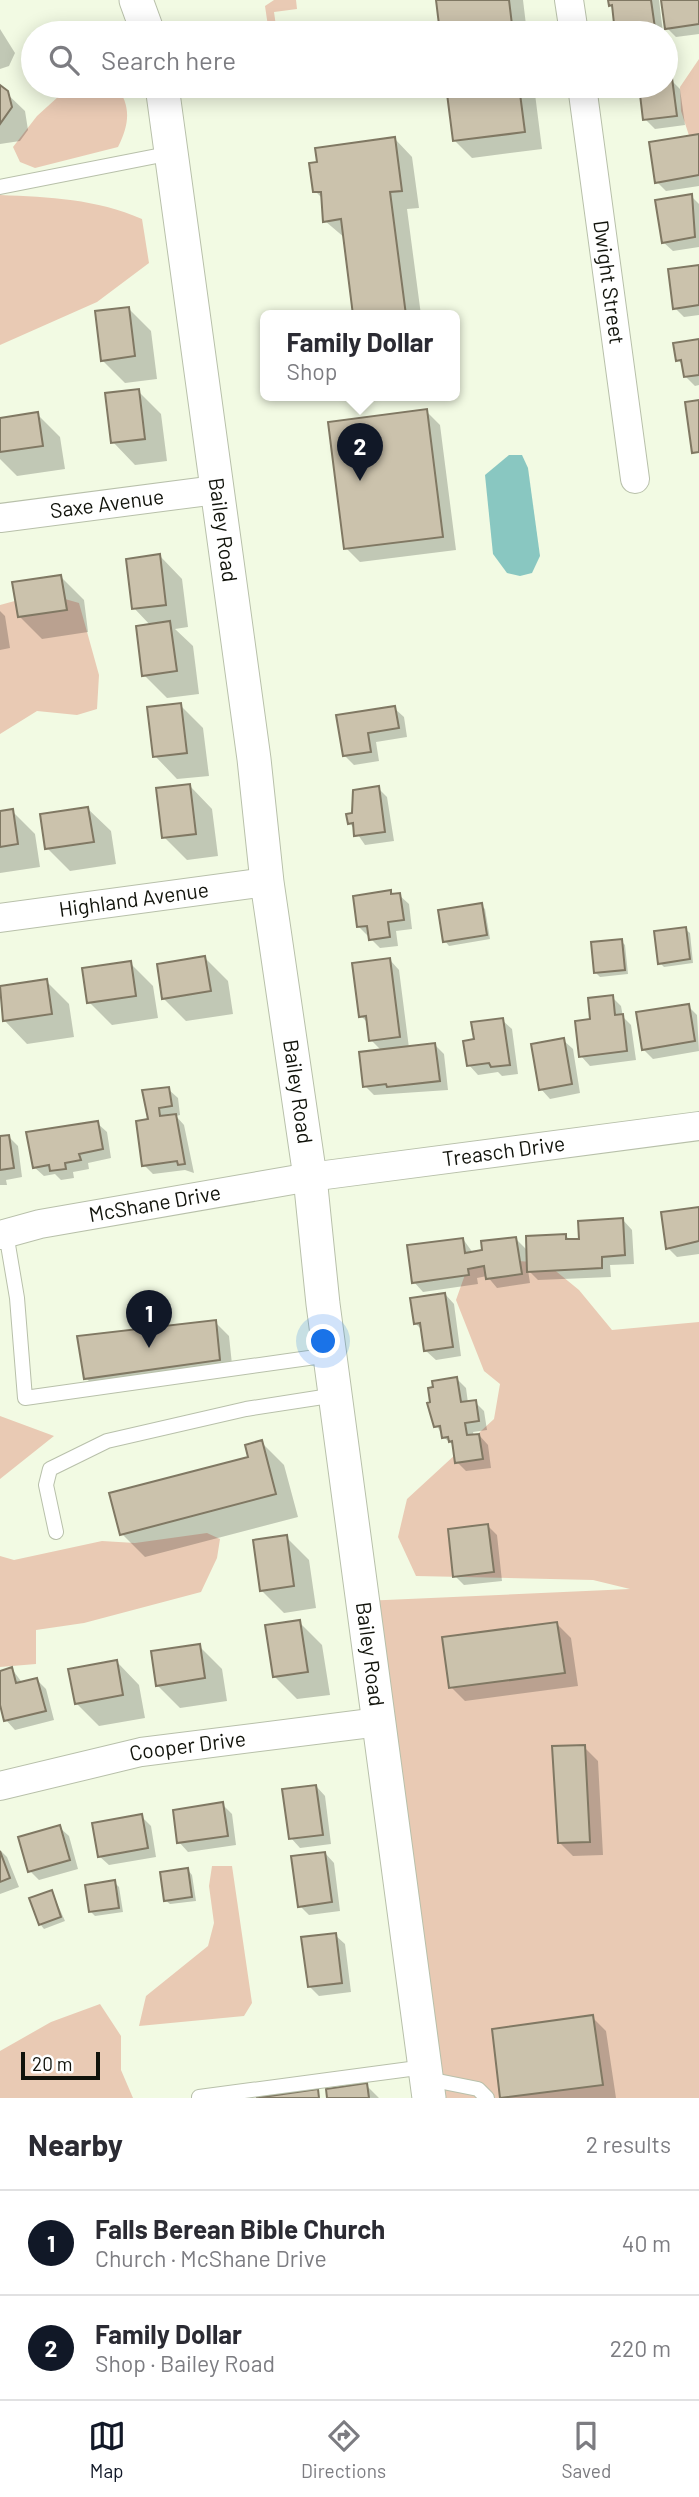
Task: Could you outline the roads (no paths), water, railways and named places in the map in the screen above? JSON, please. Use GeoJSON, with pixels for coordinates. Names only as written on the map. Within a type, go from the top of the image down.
{"type":"FeatureCollection","features":[{"type":"Feature","properties":{"kind":"street"},"geometry":{"type":"LineString","coordinates":[[136,0],[144,21]]}},
{"type":"Feature","properties":{"kind":"street"},"geometry":{"type":"LineString","coordinates":[[569,0],[572,21]]}},
{"type":"Feature","properties":{"kind":"street","name":"Bailey Road"},"geometry":{"type":"LineString","coordinates":[[164,98],[267,882],[310,1177],[330,1355],[427,2082]]}},
{"type":"Feature","properties":{"kind":"street","name":"Dwight Street"},"geometry":{"type":"LineString","coordinates":[[584,98],[635,479]]}},
{"type":"Feature","properties":{"kind":"street","name":"Saxe Avenue"},"geometry":{"type":"LineString","coordinates":[[0,518],[216,489]]}},
{"type":"Feature","properties":{"kind":"street","name":"Highland Avenue"},"geometry":{"type":"LineString","coordinates":[[0,918],[267,882]]}},
{"type":"Feature","properties":{"kind":"street","name":"Treasch Drive"},"geometry":{"type":"LineString","coordinates":[[310,1177],[699,1126]]}},
{"type":"Feature","properties":{"kind":"street","name":"McShane Drive"},"geometry":{"type":"LineString","coordinates":[[3,1234],[40,1224],[310,1177]]}},
{"type":"Feature","properties":{"kind":"street","name":"Cooper Drive"},"geometry":{"type":"LineString","coordinates":[[0,1786],[141,1752],[379,1722]]}},
{"type":"Feature","properties":{"kind":"lane"},"geometry":{"type":"LineString","coordinates":[[0,187],[172,153]]}},
{"type":"Feature","properties":{"kind":"lane"},"geometry":{"type":"LineString","coordinates":[[3,1234],[17,1298],[24,1398],[330,1355]]}},
{"type":"Feature","properties":{"kind":"lane"},"geometry":{"type":"LineString","coordinates":[[57,1532],[46,1485],[50,1469],[73,1456],[107,1441],[217,1416],[336,1395]]}},
{"type":"Feature","properties":{"kind":"lane"},"geometry":{"type":"LineString","coordinates":[[199,2097],[427,2082],[478,2089],[487,2098]]}},
{"type":"Feature","properties":{"kind":"water"},"geometry":{"type":"Polygon","coordinates":[[[509,455],[522,455],[528,468],[540,556],[532,573],[520,576],[507,573],[493,554],[485,475],[509,455]]]}},
{"type":"Feature","properties":{"kind":"place","name":"Family Dollar"},"geometry":{"type":"Point","coordinates":[360,481]}},
{"type":"Feature","properties":{"kind":"place","name":"Falls Berean Bible Church"},"geometry":{"type":"Point","coordinates":[149,1348]}}]}
